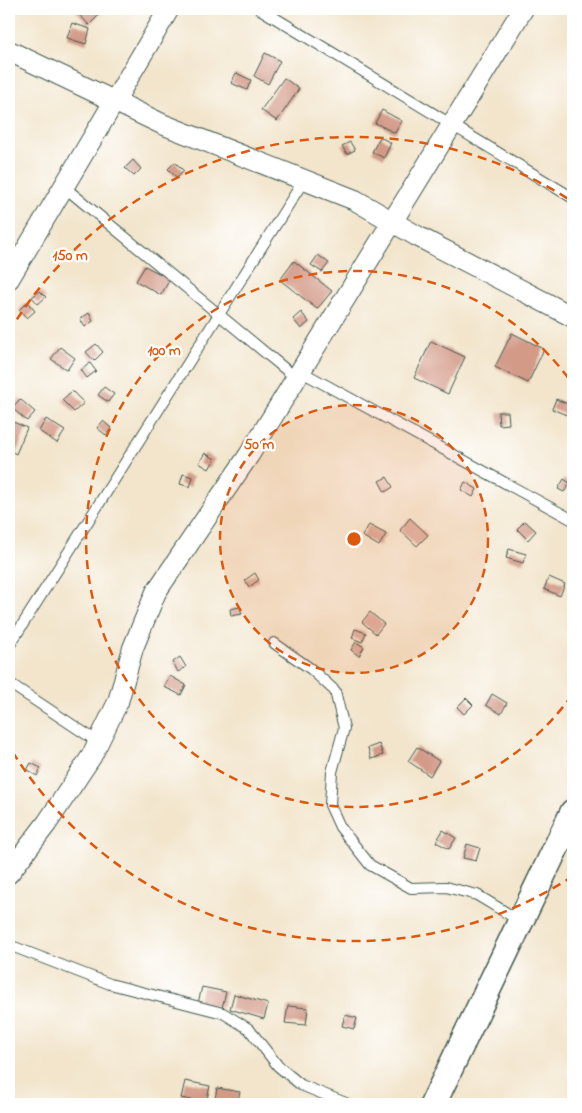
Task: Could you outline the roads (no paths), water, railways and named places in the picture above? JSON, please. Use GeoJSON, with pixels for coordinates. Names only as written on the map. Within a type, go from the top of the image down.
{"type":"FeatureCollection","features":[{"type":"Feature","properties":{"kind":"street"},"geometry":{"type":"LineString","coordinates":[[9,279],[169,9]]}},
{"type":"Feature","properties":{"kind":"street"},"geometry":{"type":"LineString","coordinates":[[9,873],[47,823],[98,742],[118,702],[133,648],[156,592],[249,455],[523,9]]}},
{"type":"Feature","properties":{"kind":"street"},"geometry":{"type":"LineString","coordinates":[[9,51],[162,124],[355,200],[573,317]]}},
{"type":"Feature","properties":{"kind":"street"},"geometry":{"type":"LineString","coordinates":[[433,1104],[573,812]]}},
{"type":"Feature","properties":{"kind":"lane"},"geometry":{"type":"LineString","coordinates":[[260,9],[573,198]]}},
{"type":"Feature","properties":{"kind":"lane"},"geometry":{"type":"LineString","coordinates":[[9,646],[304,180]]}},
{"type":"Feature","properties":{"kind":"lane"},"geometry":{"type":"LineString","coordinates":[[63,186],[218,314],[298,374],[573,520]]}},
{"type":"Feature","properties":{"kind":"lane"},"geometry":{"type":"LineString","coordinates":[[274,643],[312,669],[335,691],[344,728],[332,772],[330,805],[340,827],[370,865],[411,888],[446,887],[477,895],[520,922]]}},
{"type":"Feature","properties":{"kind":"lane"},"geometry":{"type":"LineString","coordinates":[[9,683],[98,742]]}},
{"type":"Feature","properties":{"kind":"lane"},"geometry":{"type":"LineString","coordinates":[[9,945],[110,984],[223,1013],[249,1029],[278,1066],[301,1085],[348,1104]]}}]}
